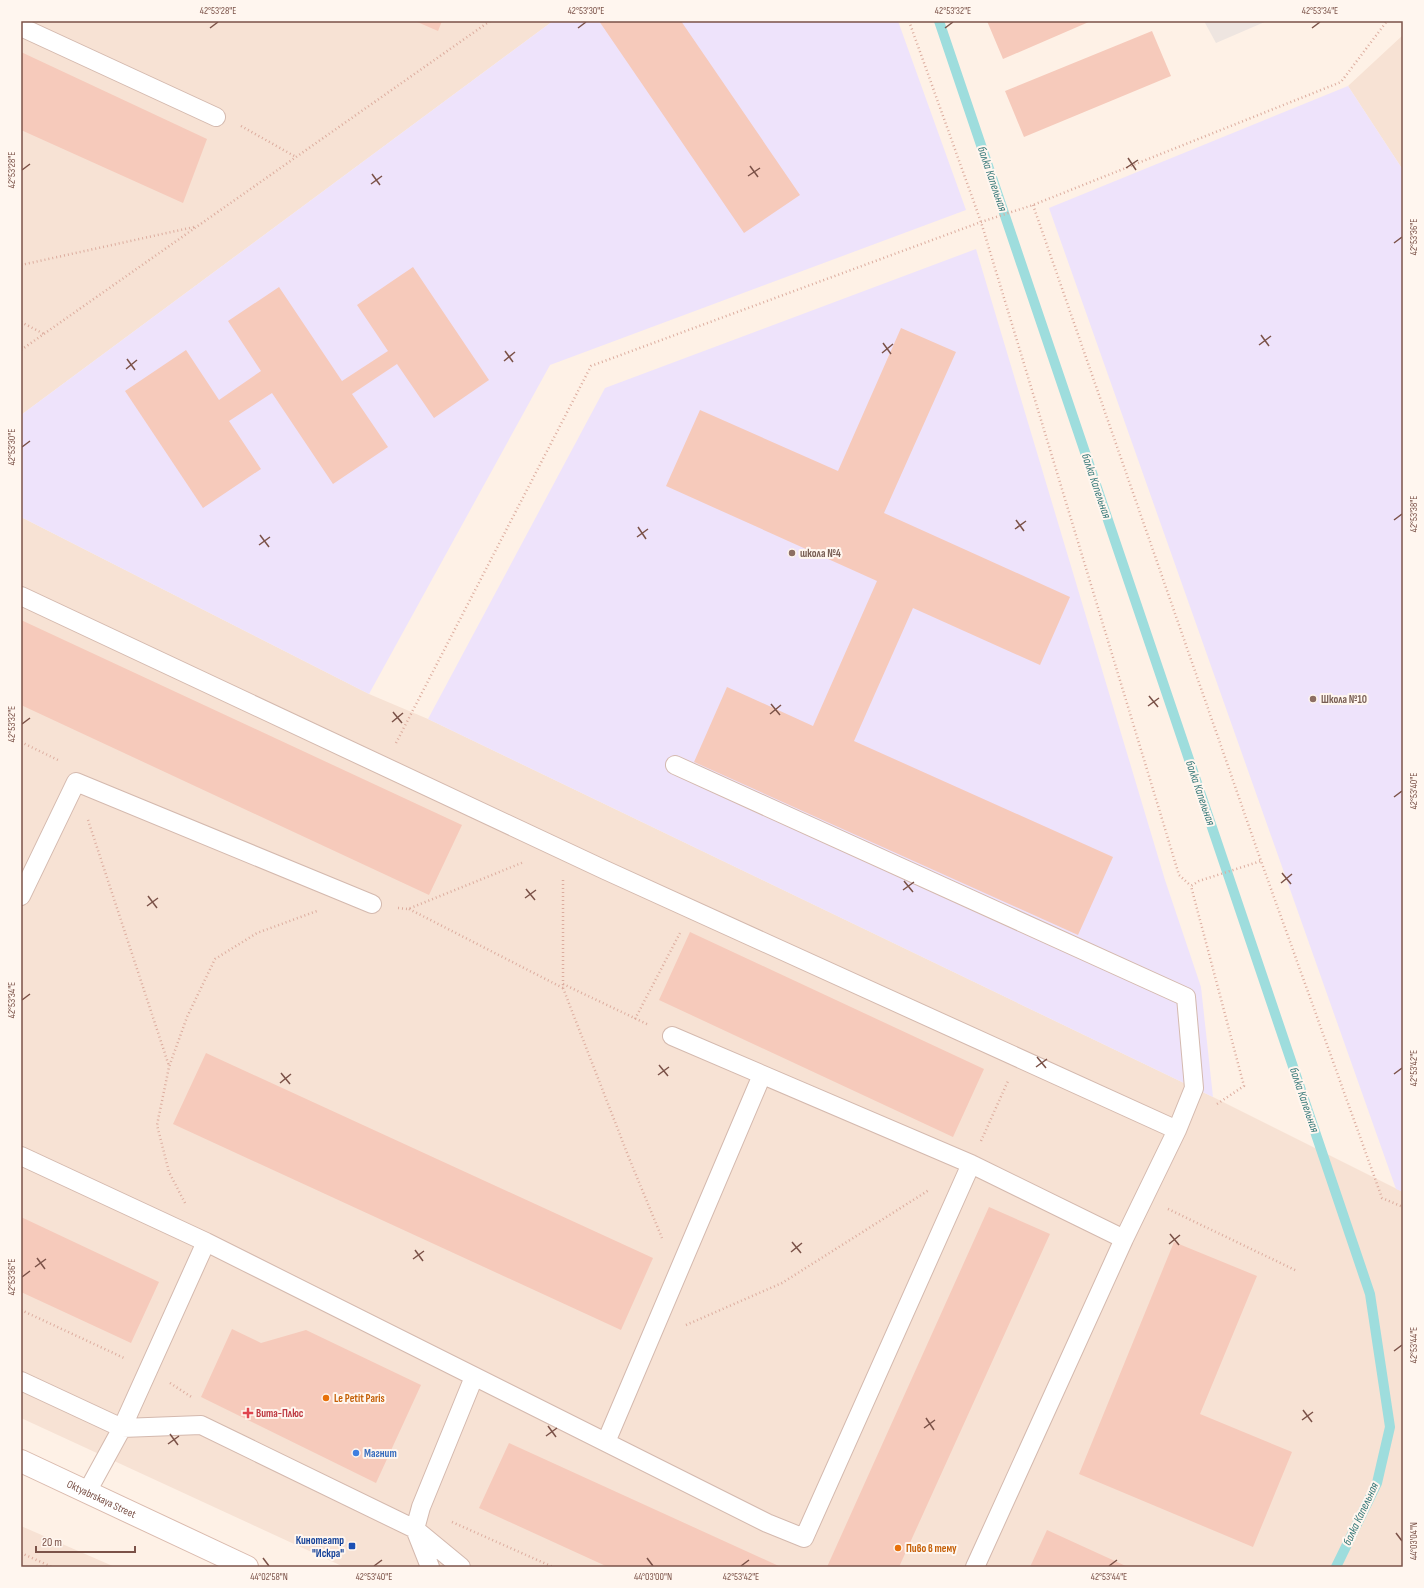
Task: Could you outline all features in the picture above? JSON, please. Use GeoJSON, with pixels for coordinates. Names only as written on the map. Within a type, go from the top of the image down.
{"type":"FeatureCollection","features":[{"type":"Feature","properties":{"kind":"main road","name":"Oktyabrskaya Street"},"geometry":{"type":"LineString","coordinates":[[21,1461],[247,1567]]}},
{"type":"Feature","properties":{"kind":"lane"},"geometry":{"type":"LineString","coordinates":[[21,27],[216,117]]}},
{"type":"Feature","properties":{"kind":"lane"},"geometry":{"type":"LineString","coordinates":[[21,596],[692,910],[1177,1130]]}},
{"type":"Feature","properties":{"kind":"lane"},"geometry":{"type":"LineString","coordinates":[[675,765],[1186,997],[1194,1088],[1177,1130],[1124,1239],[975,1567]]}},
{"type":"Feature","properties":{"kind":"lane"},"geometry":{"type":"LineString","coordinates":[[21,896],[76,782],[372,904]]}},
{"type":"Feature","properties":{"kind":"lane"},"geometry":{"type":"LineString","coordinates":[[672,1036],[971,1164],[1124,1239]]}},
{"type":"Feature","properties":{"kind":"lane"},"geometry":{"type":"LineString","coordinates":[[606,1442],[762,1075]]}},
{"type":"Feature","properties":{"kind":"lane"},"geometry":{"type":"LineString","coordinates":[[21,1156],[206,1242],[767,1523],[804,1538],[971,1164]]}},
{"type":"Feature","properties":{"kind":"lane"},"geometry":{"type":"LineString","coordinates":[[87,1492],[122,1428],[206,1242]]}},
{"type":"Feature","properties":{"kind":"lane"},"geometry":{"type":"LineString","coordinates":[[430,1567],[415,1529],[420,1507],[474,1376]]}},
{"type":"Feature","properties":{"kind":"lane"},"geometry":{"type":"LineString","coordinates":[[21,1381],[122,1428],[201,1425],[415,1529],[461,1567]]}},
{"type":"Feature","properties":{"kind":"path"},"geometry":{"type":"LineString","coordinates":[[21,350],[490,21]]}},
{"type":"Feature","properties":{"kind":"path"},"geometry":{"type":"LineString","coordinates":[[909,21],[981,222],[1179,876],[1191,886]]}},
{"type":"Feature","properties":{"kind":"path"},"geometry":{"type":"LineString","coordinates":[[384,766],[591,366],[981,222],[1033,205],[1341,82],[1387,21]]}},
{"type":"Feature","properties":{"kind":"path"},"geometry":{"type":"LineString","coordinates":[[216,117],[226,118],[296,157]]}},
{"type":"Feature","properties":{"kind":"path"},"geometry":{"type":"LineString","coordinates":[[1033,205],[1261,861],[1382,1198],[1403,1207]]}},
{"type":"Feature","properties":{"kind":"path"},"geometry":{"type":"LineString","coordinates":[[21,265],[197,227]]}},
{"type":"Feature","properties":{"kind":"path"},"geometry":{"type":"LineString","coordinates":[[21,322],[44,334]]}},
{"type":"Feature","properties":{"kind":"path"},"geometry":{"type":"LineString","coordinates":[[21,742],[61,762],[76,782],[169,1067]]}},
{"type":"Feature","properties":{"kind":"path"},"geometry":{"type":"LineString","coordinates":[[408,909],[559,848],[564,856],[563,988],[629,1158],[677,1274]]}},
{"type":"Feature","properties":{"kind":"path"},"geometry":{"type":"LineString","coordinates":[[1199,881],[1261,861]]}},
{"type":"Feature","properties":{"kind":"path"},"geometry":{"type":"LineString","coordinates":[[372,904],[408,909],[563,988]]}},
{"type":"Feature","properties":{"kind":"path"},"geometry":{"type":"LineString","coordinates":[[186,1204],[168,1172],[157,1125],[169,1067],[187,1017],[215,959],[257,933],[320,910]]}},
{"type":"Feature","properties":{"kind":"path"},"geometry":{"type":"LineString","coordinates":[[635,1019],[657,974],[692,910]]}},
{"type":"Feature","properties":{"kind":"path"},"geometry":{"type":"LineString","coordinates":[[562,984],[672,1036]]}},
{"type":"Feature","properties":{"kind":"path"},"geometry":{"type":"LineString","coordinates":[[971,1164],[1018,1059]]}},
{"type":"Feature","properties":{"kind":"path"},"geometry":{"type":"LineString","coordinates":[[649,1342],[782,1283],[930,1190]]}},
{"type":"Feature","properties":{"kind":"path"},"geometry":{"type":"LineString","coordinates":[[1144,1198],[1296,1271]]}},
{"type":"Feature","properties":{"kind":"path"},"geometry":{"type":"LineString","coordinates":[[21,1553],[52,1567]]}},
{"type":"Feature","properties":{"kind":"shaded area"},"geometry":{"type":"Polygon","coordinates":[[[21,21],[553,21],[21,415],[21,21]]]}},
{"type":"Feature","properties":{"kind":"shaded area"},"geometry":{"type":"Polygon","coordinates":[[[553,21],[898,21],[966,210],[550,365],[369,694],[21,517],[21,415],[553,21]]]}},
{"type":"Feature","properties":{"kind":"shaded area"},"geometry":{"type":"Polygon","coordinates":[[[1204,21],[1267,21],[1216,43],[1204,21]]]}},
{"type":"Feature","properties":{"kind":"shaded area"},"geometry":{"type":"Polygon","coordinates":[[[1403,35],[1403,170],[1348,86],[1403,35]]]}},
{"type":"Feature","properties":{"kind":"shaded area","name":"Школа №10"},"geometry":{"type":"Polygon","coordinates":[[[1348,86],[1403,170],[1403,1192],[1396,1189],[1049,208],[1348,86]]]}},
{"type":"Feature","properties":{"kind":"shaded area","name":"школа №4"},"geometry":{"type":"Polygon","coordinates":[[[976,249],[1165,880],[1201,987],[1213,1097],[428,719],[605,388],[976,249]]]}},
{"type":"Feature","properties":{"kind":"shaded area"},"geometry":{"type":"Polygon","coordinates":[[[21,517],[369,694],[428,719],[1213,1097],[1403,1192],[1403,1567],[344,1567],[21,1418],[21,517]]]}},
{"type":"Feature","properties":{"kind":"shaded area"},"geometry":{"type":"Polygon","coordinates":[[[21,1526],[115,1567],[21,1567],[21,1526]]]}},
{"type":"Feature","properties":{"kind":"building"},"geometry":{"type":"Polygon","coordinates":[[[415,21],[442,21],[438,31],[415,21]]]}},
{"type":"Feature","properties":{"kind":"building"},"geometry":{"type":"Polygon","coordinates":[[[599,21],[681,21],[800,195],[744,233],[599,21]]]}},
{"type":"Feature","properties":{"kind":"building"},"geometry":{"type":"Polygon","coordinates":[[[987,21],[1091,21],[1003,59],[987,21]]]}},
{"type":"Feature","properties":{"kind":"building"},"geometry":{"type":"Polygon","coordinates":[[[1152,31],[1171,76],[1024,137],[1005,91],[1152,31]]]}},
{"type":"Feature","properties":{"kind":"building"},"geometry":{"type":"Polygon","coordinates":[[[21,52],[207,139],[183,203],[21,130],[21,52]]]}},
{"type":"Feature","properties":{"kind":"building"},"geometry":{"type":"Polygon","coordinates":[[[413,267],[489,380],[434,418],[397,364],[352,394],[388,447],[333,484],[272,393],[229,421],[261,469],[203,508],[125,391],[186,350],[219,400],[261,371],[228,321],[279,287],[342,381],[388,351],[357,305],[413,267]]]}},
{"type":"Feature","properties":{"kind":"building"},"geometry":{"type":"Polygon","coordinates":[[[901,328],[956,352],[884,513],[1070,597],[1040,665],[913,608],[854,741],[1113,857],[1078,935],[694,762],[727,687],[813,726],[877,581],[666,486],[700,410],[838,471],[901,328]]]}},
{"type":"Feature","properties":{"kind":"building"},"geometry":{"type":"Polygon","coordinates":[[[21,620],[462,825],[429,895],[21,705],[21,620]]]}},
{"type":"Feature","properties":{"kind":"building"},"geometry":{"type":"Polygon","coordinates":[[[690,932],[984,1069],[953,1137],[659,1000],[690,932]]]}},
{"type":"Feature","properties":{"kind":"building"},"geometry":{"type":"Polygon","coordinates":[[[206,1053],[653,1258],[621,1330],[173,1124],[206,1053]]]}},
{"type":"Feature","properties":{"kind":"building"},"geometry":{"type":"Polygon","coordinates":[[[989,1207],[1050,1234],[899,1567],[827,1567],[989,1207]]]}},
{"type":"Feature","properties":{"kind":"building"},"geometry":{"type":"Polygon","coordinates":[[[21,1217],[159,1282],[131,1343],[21,1292],[21,1217]]]}},
{"type":"Feature","properties":{"kind":"building"},"geometry":{"type":"Polygon","coordinates":[[[1174,1242],[1257,1276],[1200,1414],[1292,1452],[1253,1547],[1079,1474],[1174,1242]]]}},
{"type":"Feature","properties":{"kind":"building","name":"Le Petit Paris"},"geometry":{"type":"Polygon","coordinates":[[[232,1329],[261,1343],[306,1330],[421,1385],[376,1483],[201,1397],[232,1329]]]}},
{"type":"Feature","properties":{"kind":"building"},"geometry":{"type":"Polygon","coordinates":[[[509,1443],[781,1567],[608,1567],[479,1508],[509,1443]]]}},
{"type":"Feature","properties":{"kind":"building"},"geometry":{"type":"Polygon","coordinates":[[[1047,1530],[1128,1567],[1030,1567],[1047,1530]]]}},
{"type":"Feature","properties":{"kind":"waterway","name":"балка Капельная"},"geometry":{"type":"LineString","coordinates":[[939,21],[1370,1294],[1390,1427],[1377,1483],[1336,1567]]}},
{"type":"Feature","properties":{"kind":"place","name":"школа №4"},"geometry":{"type":"Point","coordinates":[792,553]}},
{"type":"Feature","properties":{"kind":"place","name":"Школа №10"},"geometry":{"type":"Point","coordinates":[1313,699]}},
{"type":"Feature","properties":{"kind":"place","name":"Le Petit Paris"},"geometry":{"type":"Point","coordinates":[326,1398]}},
{"type":"Feature","properties":{"kind":"place","name":"Вита-Плюс"},"geometry":{"type":"Point","coordinates":[248,1413]}},
{"type":"Feature","properties":{"kind":"place","name":"Магнит"},"geometry":{"type":"Point","coordinates":[356,1453]}},
{"type":"Feature","properties":{"kind":"place","name":"Кинотеатр \"Искра\""},"geometry":{"type":"Point","coordinates":[352,1546]}},
{"type":"Feature","properties":{"kind":"place","name":"Пиво в тему"},"geometry":{"type":"Point","coordinates":[898,1548]}}]}
